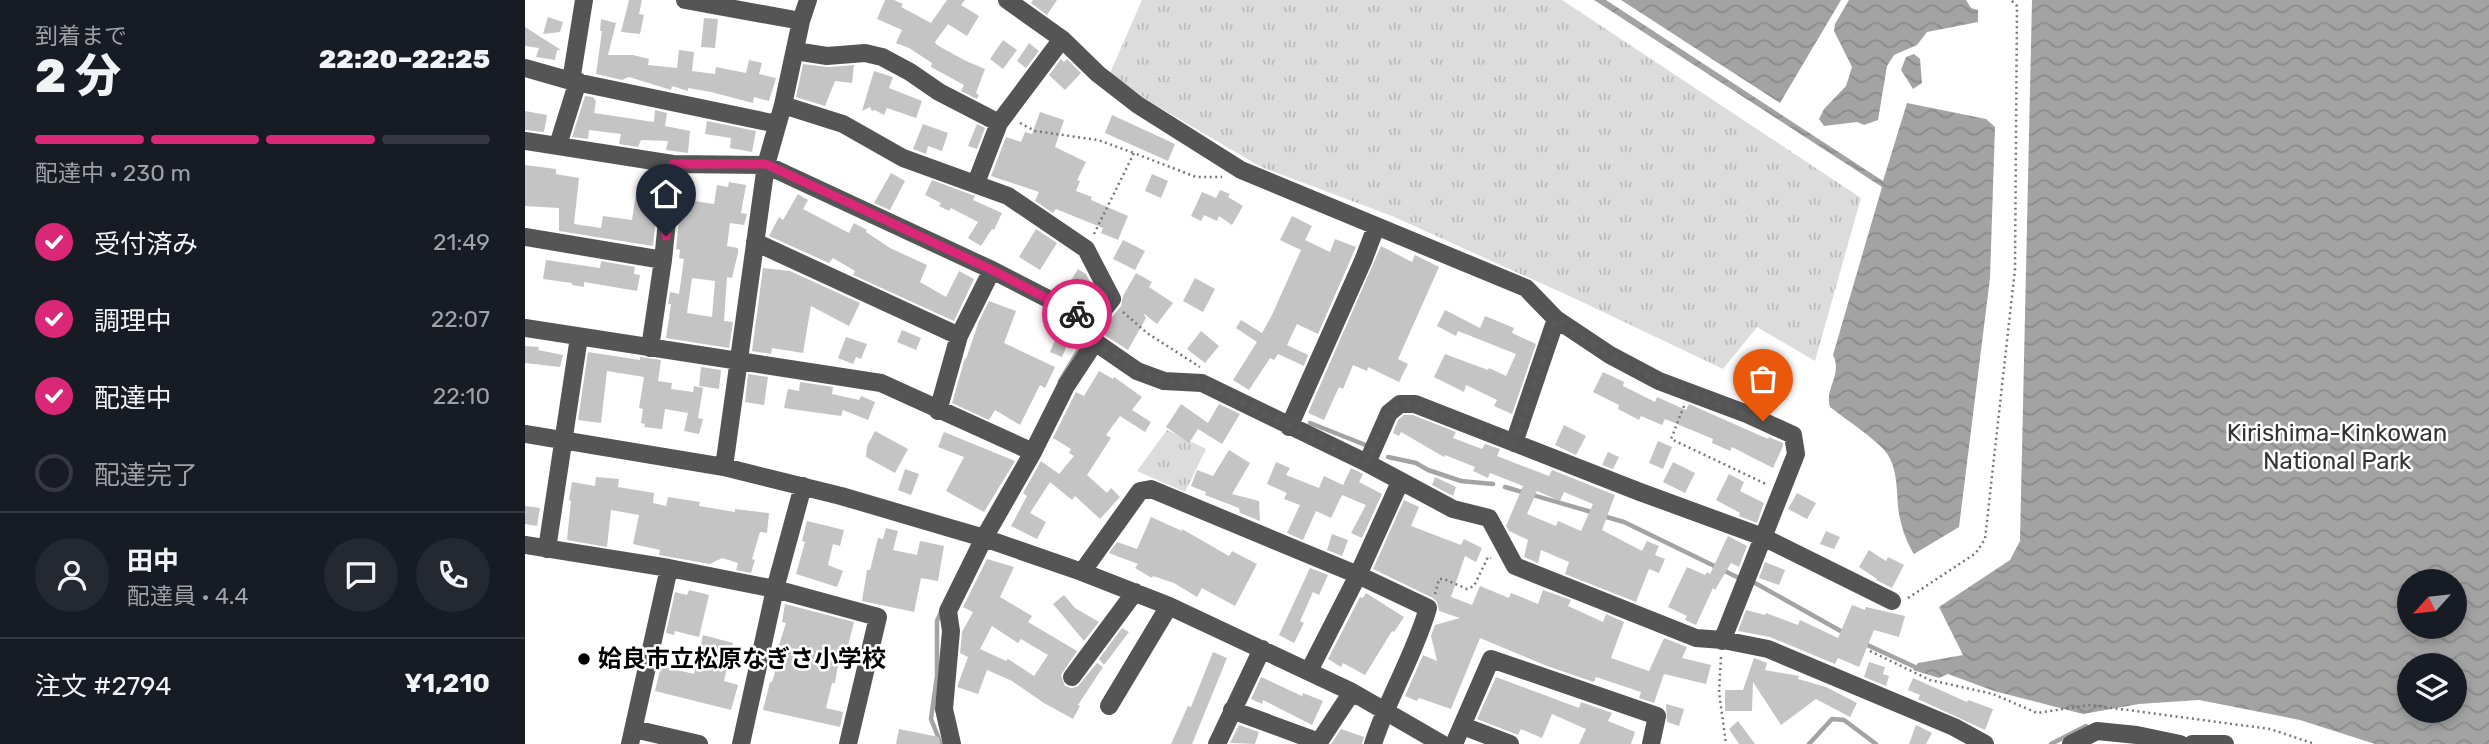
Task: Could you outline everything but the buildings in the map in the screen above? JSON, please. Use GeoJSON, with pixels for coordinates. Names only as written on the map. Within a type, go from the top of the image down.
{"type":"FeatureCollection","features":[{"type":"Feature","properties":{"kind":"street"},"geometry":{"type":"LineString","coordinates":[[558,145],[574,81],[584,0]]}},
{"type":"Feature","properties":{"kind":"street"},"geometry":{"type":"LineString","coordinates":[[685,0],[801,21]]}},
{"type":"Feature","properties":{"kind":"street"},"geometry":{"type":"LineString","coordinates":[[724,467],[766,164],[808,0]]}},
{"type":"Feature","properties":{"kind":"street"},"geometry":{"type":"LineString","coordinates":[[1007,0],[1062,39],[1098,74],[1138,105],[1241,170],[1526,288],[1556,319],[1610,355],[1659,381],[1747,414],[1793,435],[1796,454],[1723,640]]}},
{"type":"Feature","properties":{"kind":"street"},"geometry":{"type":"LineString","coordinates":[[976,183],[1003,119],[1062,39]]}},
{"type":"Feature","properties":{"kind":"street"},"geometry":{"type":"LineString","coordinates":[[795,51],[827,56],[865,53],[882,57],[939,92],[1003,119]]}},
{"type":"Feature","properties":{"kind":"street"},"geometry":{"type":"LineString","coordinates":[[525,68],[777,124]]}},
{"type":"Feature","properties":{"kind":"street"},"geometry":{"type":"LineString","coordinates":[[782,106],[843,124],[903,158],[1008,196],[1086,249],[1112,299],[1093,322],[1095,342],[1066,386],[1033,453],[984,538],[949,611],[951,631],[944,709],[952,744]]}},
{"type":"Feature","properties":{"kind":"street"},"geometry":{"type":"LineString","coordinates":[[525,141],[673,164],[766,164],[992,270],[1093,322]]}},
{"type":"Feature","properties":{"kind":"street"},"geometry":{"type":"LineString","coordinates":[[650,348],[673,164]]}},
{"type":"Feature","properties":{"kind":"street"},"geometry":{"type":"LineString","coordinates":[[1289,427],[1376,227]]}},
{"type":"Feature","properties":{"kind":"street"},"geometry":{"type":"LineString","coordinates":[[525,237],[663,260]]}},
{"type":"Feature","properties":{"kind":"street"},"geometry":{"type":"LineString","coordinates":[[755,242],[959,335]]}},
{"type":"Feature","properties":{"kind":"street"},"geometry":{"type":"LineString","coordinates":[[938,411],[959,335],[992,270]]}},
{"type":"Feature","properties":{"kind":"street"},"geometry":{"type":"LineString","coordinates":[[1514,443],[1556,319]]}},
{"type":"Feature","properties":{"kind":"street"},"geometry":{"type":"LineString","coordinates":[[525,328],[881,383],[1033,453]]}},
{"type":"Feature","properties":{"kind":"street"},"geometry":{"type":"LineString","coordinates":[[547,548],[579,337]]}},
{"type":"Feature","properties":{"kind":"street"},"geometry":{"type":"LineString","coordinates":[[1095,342],[1137,371],[1164,381],[1202,383],[1367,463],[1453,509],[1489,518],[1515,566],[1696,638],[1723,640],[1768,649],[1941,722],[1985,744]]}},
{"type":"Feature","properties":{"kind":"street"},"geometry":{"type":"LineString","coordinates":[[1367,463],[1389,413],[1400,404],[1415,404],[1763,537],[1892,600]]}},
{"type":"Feature","properties":{"kind":"street"},"geometry":{"type":"LineString","coordinates":[[525,434],[724,467],[803,486],[984,538],[1169,606],[1352,692],[1442,744]]}},
{"type":"Feature","properties":{"kind":"street"},"geometry":{"type":"LineString","coordinates":[[1309,671],[1358,575],[1400,482]]}},
{"type":"Feature","properties":{"kind":"street"},"geometry":{"type":"LineString","coordinates":[[741,744],[775,589],[803,486]]}},
{"type":"Feature","properties":{"kind":"street"},"geometry":{"type":"LineString","coordinates":[[1082,572],[1140,491],[1151,489],[1358,575],[1428,608],[1419,640],[1384,710],[1373,744]]}},
{"type":"Feature","properties":{"kind":"street"},"geometry":{"type":"LineString","coordinates":[[525,545],[669,568],[775,589],[877,617],[848,744]]}},
{"type":"Feature","properties":{"kind":"street"},"geometry":{"type":"LineString","coordinates":[[669,568],[632,737],[699,744]]}},
{"type":"Feature","properties":{"kind":"street"},"geometry":{"type":"LineString","coordinates":[[1072,677],[1135,592]]}},
{"type":"Feature","properties":{"kind":"street"},"geometry":{"type":"LineString","coordinates":[[1109,706],[1169,606]]}},
{"type":"Feature","properties":{"kind":"street"},"geometry":{"type":"LineString","coordinates":[[1217,744],[1262,649]]}},
{"type":"Feature","properties":{"kind":"street"},"geometry":{"type":"LineString","coordinates":[[1454,744],[1490,659],[1657,716],[1651,744]]}},
{"type":"Feature","properties":{"kind":"street"},"geometry":{"type":"LineString","coordinates":[[1232,710],[1319,742],[1352,692]]}},
{"type":"Feature","properties":{"kind":"street"},"geometry":{"type":"LineString","coordinates":[[1463,726],[1510,744]]}},
{"type":"Feature","properties":{"kind":"street"},"geometry":{"type":"LineString","coordinates":[[2071,744],[2097,731],[2137,735],[2180,744]]}},
{"type":"Feature","properties":{"kind":"street"},"geometry":{"type":"LineString","coordinates":[[2192,744],[2225,744]]}},
{"type":"Feature","properties":{"kind":"path"},"geometry":{"type":"LineString","coordinates":[[1892,600],[1909,597],[1930,585],[1976,552],[1985,539],[2015,269],[2017,6],[2011,0]]}},
{"type":"Feature","properties":{"kind":"path"},"geometry":{"type":"LineString","coordinates":[[1003,119],[1035,131],[1098,140],[1196,177],[1229,178],[1241,170]]}},
{"type":"Feature","properties":{"kind":"path"},"geometry":{"type":"LineString","coordinates":[[1086,249],[1134,153]]}},
{"type":"Feature","properties":{"kind":"path"},"geometry":{"type":"LineString","coordinates":[[1112,299],[1147,333],[1209,373],[1212,388]]}},
{"type":"Feature","properties":{"kind":"path"},"geometry":{"type":"LineString","coordinates":[[1689,394],[1671,439],[1781,491]]}},
{"type":"Feature","properties":{"kind":"path"},"geometry":{"type":"LineString","coordinates":[[1428,608],[1439,579],[1467,589],[1474,586],[1489,557],[1515,566]]}},
{"type":"Feature","properties":{"kind":"path"},"geometry":{"type":"LineString","coordinates":[[1723,640],[1719,692],[1726,744]]}},
{"type":"Feature","properties":{"kind":"path"},"geometry":{"type":"LineString","coordinates":[[1870,652],[1930,680],[1993,694],[2037,713],[2090,705],[2270,729],[2315,744]]}},
{"type":"Feature","properties":{"kind":"green space"},"geometry":{"type":"Polygon","coordinates":[[[1142,0],[1562,0],[1861,198],[1815,361],[1757,327],[1723,369],[1392,216],[1261,167],[1152,103],[1110,73],[1142,0]]]}},
{"type":"Feature","properties":{"kind":"green space"},"geometry":{"type":"Polygon","coordinates":[[[1167,430],[1206,449],[1185,492],[1137,471],[1167,430]]]}},
{"type":"Feature","properties":{"kind":"water"},"geometry":{"type":"Polygon","coordinates":[[[1594,0],[1606,0],[1883,181],[1907,103],[1986,119],[1995,127],[1990,278],[1959,527],[1914,554],[1901,525],[1895,473],[1885,451],[1830,407],[1829,394],[1836,369],[1833,355],[1882,187],[1594,0]]]}},
{"type":"Feature","properties":{"kind":"water"},"geometry":{"type":"Polygon","coordinates":[[[1621,0],[1841,0],[1780,103],[1621,0]]]}},
{"type":"Feature","properties":{"kind":"water"},"geometry":{"type":"Polygon","coordinates":[[[1849,0],[1966,0],[1971,8],[1978,10],[1978,22],[1927,32],[1917,45],[1894,55],[1887,66],[1878,120],[1864,125],[1857,122],[1824,126],[1819,119],[1824,109],[1846,86],[1852,67],[1834,31],[1835,24],[1849,0]]]}},
{"type":"Feature","properties":{"kind":"water"},"geometry":{"type":"Polygon","coordinates":[[[2032,0],[2489,0],[2489,744],[2375,744],[2300,720],[2199,700],[2139,704],[2083,714],[1994,691],[1948,674],[1939,678],[1913,670],[1918,663],[1963,655],[1939,607],[2010,560],[2020,541],[2032,0]]]}},
{"type":"Feature","properties":{"kind":"water"},"geometry":{"type":"Polygon","coordinates":[[[1914,54],[1920,59],[1922,83],[1913,89],[1901,70],[1906,57],[1914,54]]]}},
{"type":"Feature","properties":{"kind":"waterway"},"geometry":{"type":"LineString","coordinates":[[1060,381],[1086,338]]}},
{"type":"Feature","properties":{"kind":"waterway"},"geometry":{"type":"LineString","coordinates":[[1310,423],[1368,446]]}},
{"type":"Feature","properties":{"kind":"waterway"},"geometry":{"type":"LineString","coordinates":[[1388,457],[1416,463],[1461,481],[1493,484]]}},
{"type":"Feature","properties":{"kind":"waterway"},"geometry":{"type":"LineString","coordinates":[[1505,487],[1595,513]]}},
{"type":"Feature","properties":{"kind":"waterway"},"geometry":{"type":"LineString","coordinates":[[1603,516],[1624,522],[1739,578]]}},
{"type":"Feature","properties":{"kind":"waterway"},"geometry":{"type":"LineString","coordinates":[[1755,583],[1846,634]]}},
{"type":"Feature","properties":{"kind":"waterway"},"geometry":{"type":"LineString","coordinates":[[941,612],[937,621],[937,676],[931,719],[941,744]]}},
{"type":"Feature","properties":{"kind":"waterway"},"geometry":{"type":"LineString","coordinates":[[1863,643],[1915,667]]}},
{"type":"Feature","properties":{"kind":"waterway"},"geometry":{"type":"LineString","coordinates":[[1809,744],[1832,719],[1844,720],[1876,744]]}},
{"type":"Feature","properties":{"kind":"waterway"},"geometry":{"type":"LineString","coordinates":[[2051,744],[2086,726]]}},
{"type":"Feature","properties":{"kind":"way so far"},"geometry":{"type":"LineString","coordinates":[[1077,314],[1093,322],[1095,342],[1137,371],[1164,381],[1202,383],[1367,463],[1389,413],[1400,404],[1415,404],[1514,443],[1556,319],[1610,355],[1659,381],[1763,421]]}},
{"type":"Feature","properties":{"kind":"place","name":"姶良市立松原なぎさ小学校"},"geometry":{"type":"Point","coordinates":[584,659]}},
{"type":"Feature","properties":{"kind":"route"},"geometry":{"type":"LineString","coordinates":[[666,236],[673,164],[766,164],[992,270],[1077,314]]}},
{"type":"Feature","properties":{"kind":"park label","name":"Kirishima-Kinkowan National Park"},"geometry":{"type":"Point","coordinates":[2337,447]}}]}
